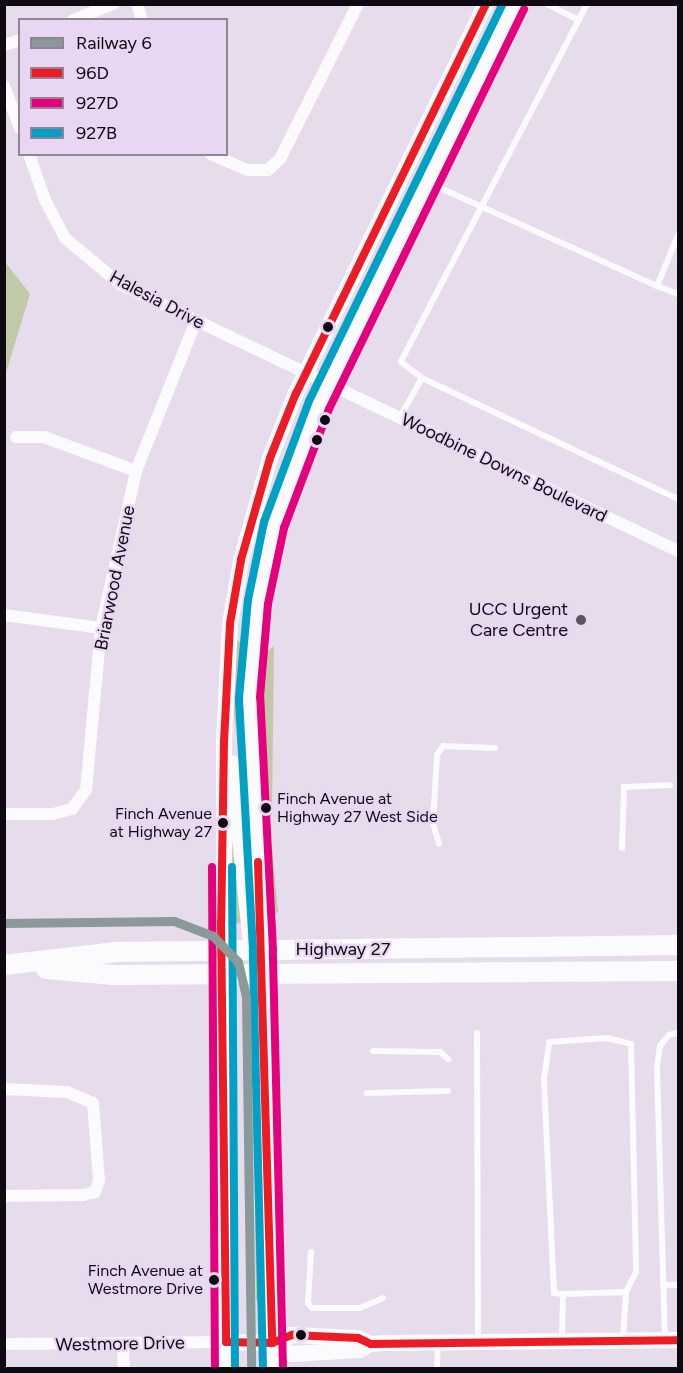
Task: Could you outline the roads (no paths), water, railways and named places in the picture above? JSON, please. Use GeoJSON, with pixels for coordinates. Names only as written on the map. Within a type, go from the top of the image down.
{"type":"FeatureCollection","features":[{"type":"Feature","properties":{"kind":"main road"},"geometry":{"type":"LineString","coordinates":[[225,1368],[224,975],[222,950],[225,718],[230,624],[260,490],[306,373],[486,4]]}},
{"type":"Feature","properties":{"kind":"main road"},"geometry":{"type":"LineString","coordinates":[[273,1368],[251,775],[253,631],[274,525],[300,449],[329,384],[515,4]]}},
{"type":"Feature","properties":{"kind":"main road"},"geometry":{"type":"LineString","coordinates":[[230,624],[253,631]]}},
{"type":"Feature","properties":{"kind":"main road"},"geometry":{"type":"LineString","coordinates":[[225,718],[257,950]]}},
{"type":"Feature","properties":{"kind":"main road","name":"Highway 27"},"geometry":{"type":"LineString","coordinates":[[6,965],[116,952],[678,945]]}},
{"type":"Feature","properties":{"kind":"main road","name":"Highway 27"},"geometry":{"type":"LineString","coordinates":[[6,965],[113,975],[258,976],[678,971]]}},
{"type":"Feature","properties":{"kind":"main road","name":"Westmore Drive"},"geometry":{"type":"LineString","coordinates":[[226,1342],[272,1343],[292,1335],[358,1338],[370,1344],[672,1340]]}},
{"type":"Feature","properties":{"kind":"street"},"geometry":{"type":"LineString","coordinates":[[78,18],[113,4]]}},
{"type":"Feature","properties":{"kind":"street"},"geometry":{"type":"LineString","coordinates":[[216,156],[247,170],[268,170],[280,159],[358,4]]}},
{"type":"Feature","properties":{"kind":"street"},"geometry":{"type":"LineString","coordinates":[[4,86],[18,123]]}},
{"type":"Feature","properties":{"kind":"street","name":"Halesia Drive"},"geometry":{"type":"LineString","coordinates":[[30,156],[57,226],[76,250],[120,284],[329,384]]}},
{"type":"Feature","properties":{"kind":"street","name":"Briarwood Avenue"},"geometry":{"type":"LineString","coordinates":[[4,814],[53,814],[72,809],[83,797],[89,778],[101,628],[136,471],[196,321]]}},
{"type":"Feature","properties":{"kind":"street","name":"Woodbine Downs Boulevard"},"geometry":{"type":"LineString","coordinates":[[329,384],[678,551]]}},
{"type":"Feature","properties":{"kind":"street"},"geometry":{"type":"LineString","coordinates":[[16,437],[44,437],[136,471]]}},
{"type":"Feature","properties":{"kind":"street"},"geometry":{"type":"LineString","coordinates":[[4,615],[101,628]]}},
{"type":"Feature","properties":{"kind":"street"},"geometry":{"type":"LineString","coordinates":[[4,1089],[67,1092],[93,1103],[99,1139],[99,1187],[95,1192],[4,1196]]}},
{"type":"Feature","properties":{"kind":"street","name":"Westmore Drive"},"geometry":{"type":"LineString","coordinates":[[4,1344],[123,1345],[226,1342]]}},
{"type":"Feature","properties":{"kind":"street"},"geometry":{"type":"LineString","coordinates":[[123,1345],[124,1368]]}},
{"type":"Feature","properties":{"kind":"lane"},"geometry":{"type":"LineString","coordinates":[[547,4],[579,20]]}},
{"type":"Feature","properties":{"kind":"lane"},"geometry":{"type":"LineString","coordinates":[[587,4],[401,362],[422,378],[678,500]]}},
{"type":"Feature","properties":{"kind":"lane"},"geometry":{"type":"LineString","coordinates":[[428,182],[479,208],[678,294]]}},
{"type":"Feature","properties":{"kind":"lane"},"geometry":{"type":"LineString","coordinates":[[657,286],[678,235]]}},
{"type":"Feature","properties":{"kind":"lane"},"geometry":{"type":"LineString","coordinates":[[400,417],[422,378]]}},
{"type":"Feature","properties":{"kind":"lane"},"geometry":{"type":"LineString","coordinates":[[439,844],[433,823],[437,755],[443,746],[495,748]]}},
{"type":"Feature","properties":{"kind":"lane"},"geometry":{"type":"LineString","coordinates":[[622,848],[624,787],[670,785]]}},
{"type":"Feature","properties":{"kind":"lane"},"geometry":{"type":"LineString","coordinates":[[477,1033],[478,1341]]}},
{"type":"Feature","properties":{"kind":"lane"},"geometry":{"type":"LineString","coordinates":[[672,1340],[663,1286],[657,1067],[660,1046],[669,1035],[678,1033]]}},
{"type":"Feature","properties":{"kind":"lane"},"geometry":{"type":"LineString","coordinates":[[623,1341],[626,1292],[636,1272],[631,1044],[607,1038],[549,1042],[544,1079],[554,1293],[626,1292]]}},
{"type":"Feature","properties":{"kind":"lane"},"geometry":{"type":"LineString","coordinates":[[373,1051],[440,1052],[448,1059]]}},
{"type":"Feature","properties":{"kind":"lane"},"geometry":{"type":"LineString","coordinates":[[367,1093],[448,1091]]}},
{"type":"Feature","properties":{"kind":"lane"},"geometry":{"type":"LineString","coordinates":[[311,1252],[308,1303],[312,1308],[360,1308],[383,1298]]}},
{"type":"Feature","properties":{"kind":"lane"},"geometry":{"type":"LineString","coordinates":[[663,1286],[678,1286]]}},
{"type":"Feature","properties":{"kind":"lane"},"geometry":{"type":"LineString","coordinates":[[562,1341],[563,1294]]}},
{"type":"Feature","properties":{"kind":"lane"},"geometry":{"type":"LineString","coordinates":[[438,1342],[438,1368]]}},
{"type":"Feature","properties":{"kind":"rail line","name":"6"},"geometry":{"type":"LineString","coordinates":[[4,923],[174,921],[213,936],[238,962],[246,996],[251,1368]]}},
{"type":"Feature","properties":{"kind":"place","name":"UCC Urgent Care Centre"},"geometry":{"type":"Point","coordinates":[581,620]}},
{"type":"Feature","properties":{"kind":"place","name":"Finch Avenue at Highway 27 West Side"},"geometry":{"type":"Point","coordinates":[266,808]}},
{"type":"Feature","properties":{"kind":"place","name":"Finch Avenue at Highway 27"},"geometry":{"type":"Point","coordinates":[223,823]}},
{"type":"Feature","properties":{"kind":"place","name":"Finch Avenue at Westmore Drive"},"geometry":{"type":"Point","coordinates":[214,1280]}}]}
